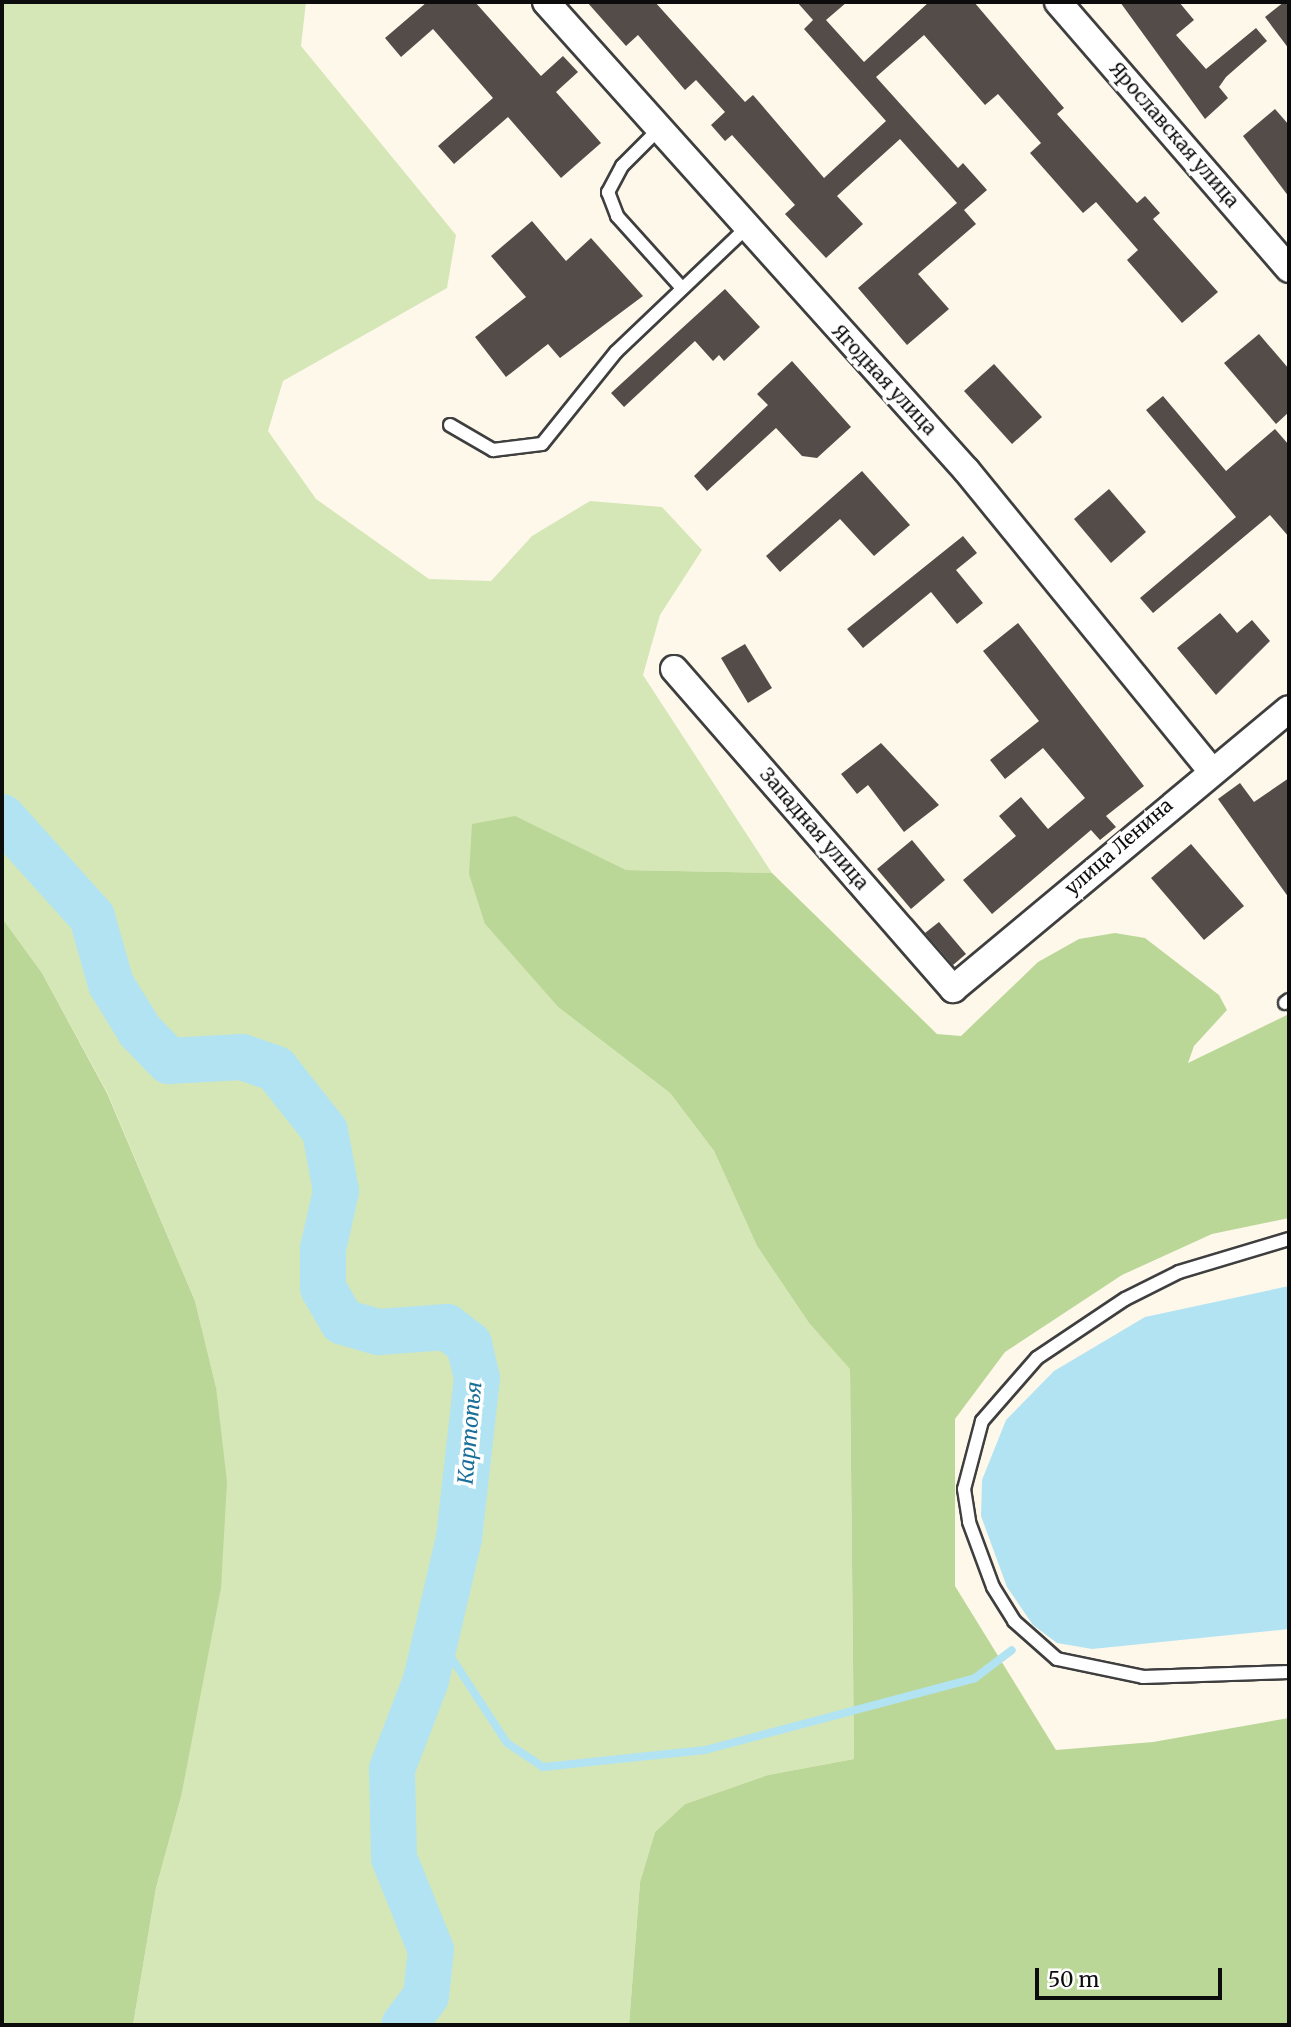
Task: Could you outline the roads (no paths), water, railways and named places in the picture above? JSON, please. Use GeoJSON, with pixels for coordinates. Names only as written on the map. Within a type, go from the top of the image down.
{"type":"FeatureCollection","features":[{"type":"Feature","properties":{"kind":"street","name":"Ягодная улица"},"geometry":{"type":"LineString","coordinates":[[546,2],[1043,559],[1210,769]]}},
{"type":"Feature","properties":{"kind":"street","name":"Ярославская улица"},"geometry":{"type":"LineString","coordinates":[[1058,2],[1289,269]]}},
{"type":"Feature","properties":{"kind":"street","name":"Западная улица"},"geometry":{"type":"LineString","coordinates":[[674,669],[953,989]]}},
{"type":"Feature","properties":{"kind":"street","name":"улица Ленина"},"geometry":{"type":"LineString","coordinates":[[953,989],[1210,769],[1289,709]]}},
{"type":"Feature","properties":{"kind":"lane"},"geometry":{"type":"LineString","coordinates":[[659,129],[622,166],[608,192],[617,216],[681,287]]}},
{"type":"Feature","properties":{"kind":"lane"},"geometry":{"type":"LineString","coordinates":[[450,425],[493,450],[542,444],[616,352],[681,287],[747,228]]}},
{"type":"Feature","properties":{"kind":"lane"},"geometry":{"type":"LineString","coordinates":[[1289,1239],[1179,1272],[1037,1358],[982,1421],[964,1489],[968,1521],[993,1587],[1014,1621],[1057,1659],[1143,1677],[1289,1671]]}},
{"type":"Feature","properties":{"kind":"water"},"geometry":{"type":"Polygon","coordinates":[[[1289,1286],[1289,1629],[1092,1649],[1057,1643],[1033,1625],[1007,1587],[981,1516],[982,1480],[1006,1420],[1054,1371],[1145,1317],[1289,1286]]]}},
{"type":"Feature","properties":{"kind":"waterway","name":"Картопья"},"geometry":{"type":"LineString","coordinates":[[2,817],[92,917],[111,984],[140,1031],[169,1061],[242,1057],[276,1069],[325,1131],[336,1191],[323,1249],[323,1288],[343,1322],[379,1332],[447,1327],[469,1344],[477,1378],[459,1538],[426,1680],[392,1769],[394,1858],[431,1950],[426,1996],[404,2025]]}},
{"type":"Feature","properties":{"kind":"waterway"},"geometry":{"type":"LineString","coordinates":[[433,1652],[449,1654],[507,1743],[543,1767],[705,1750],[975,1678],[1012,1650]]}}]}
